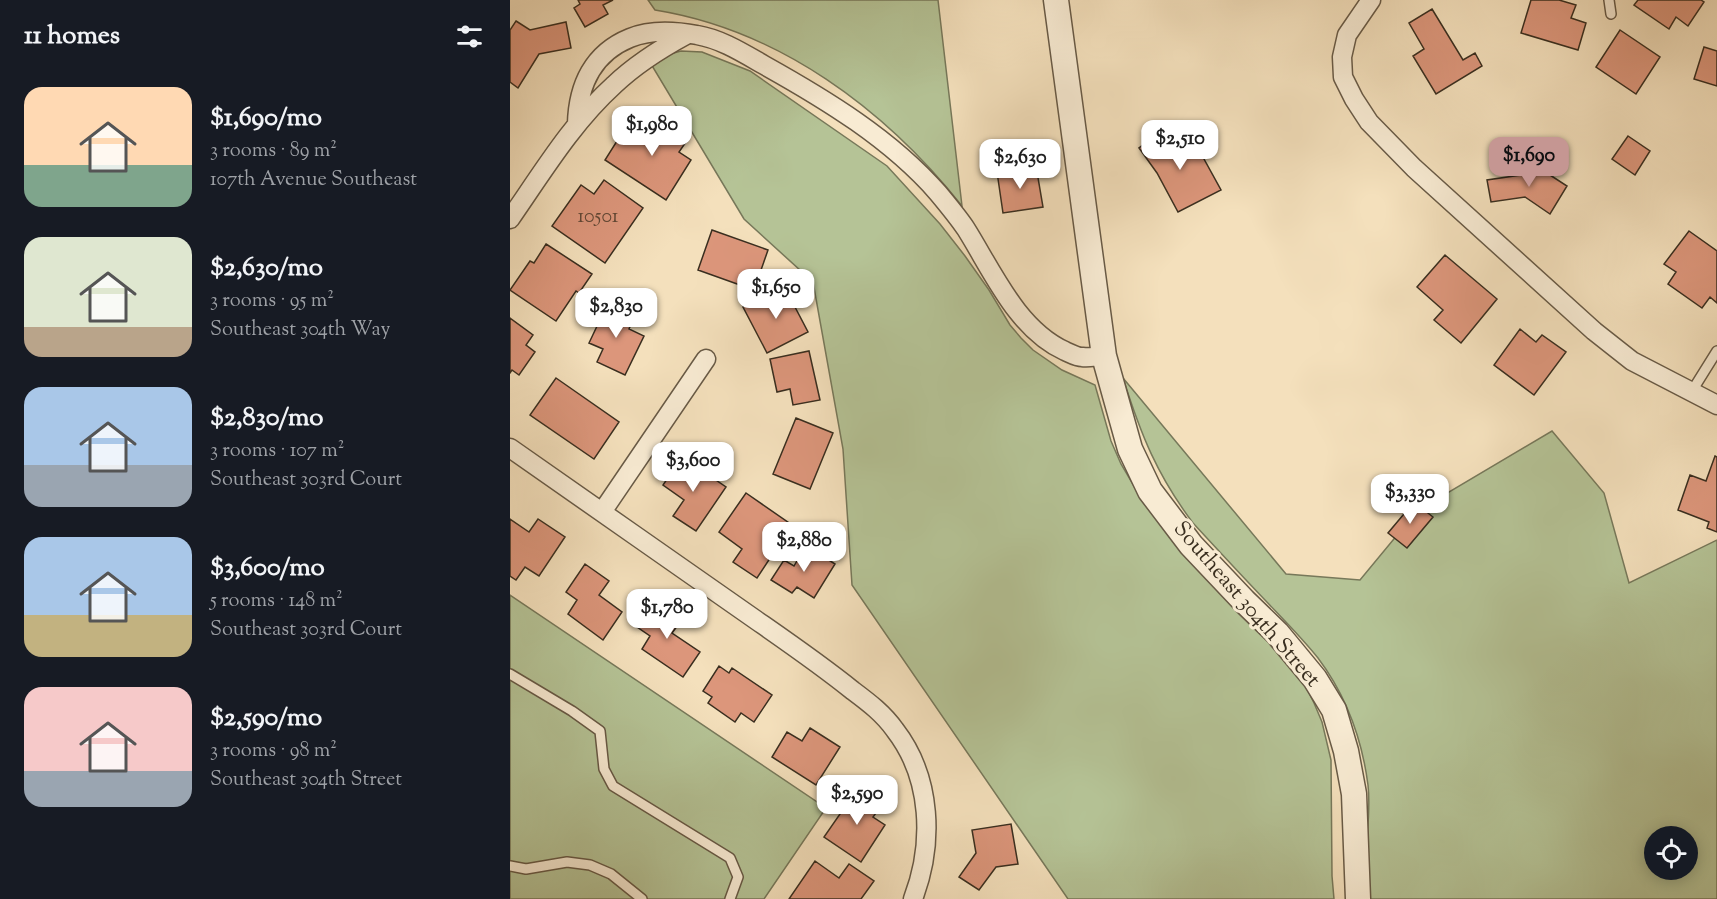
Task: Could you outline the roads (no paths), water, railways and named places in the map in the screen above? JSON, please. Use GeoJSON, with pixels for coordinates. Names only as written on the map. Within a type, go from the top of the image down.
{"type":"FeatureCollection","features":[{"type":"Feature","properties":{"kind":"street","name":"Southeast 304th Street"},"geometry":{"type":"LineString","coordinates":[[1056,0],[1104,356],[1130,449],[1150,491],[1191,545],[1277,633],[1315,679],[1334,710],[1346,751],[1354,794],[1358,899]]}},
{"type":"Feature","properties":{"kind":"street"},"geometry":{"type":"LineString","coordinates":[[1371,0],[1347,35],[1342,57],[1343,77],[1364,115],[1413,168],[1594,331],[1632,361],[1717,405]]}},
{"type":"Feature","properties":{"kind":"street"},"geometry":{"type":"LineString","coordinates":[[577,124],[580,92],[587,77],[596,63],[620,42],[646,33],[673,32],[714,40],[745,54],[796,83],[902,157],[937,192],[965,227],[1007,296],[1027,322],[1054,346],[1080,358],[1104,356]]}},
{"type":"Feature","properties":{"kind":"street"},"geometry":{"type":"LineString","coordinates":[[510,219],[577,124],[607,91],[634,67],[686,35]]}},
{"type":"Feature","properties":{"kind":"street"},"geometry":{"type":"LineString","coordinates":[[602,512],[706,359]]}},
{"type":"Feature","properties":{"kind":"street"},"geometry":{"type":"LineString","coordinates":[[510,448],[824,667],[878,709],[896,731],[914,762],[924,794],[927,826],[925,857],[914,899]]}},
{"type":"Feature","properties":{"kind":"lane"},"geometry":{"type":"LineString","coordinates":[[1609,0],[1611,14]]}},
{"type":"Feature","properties":{"kind":"lane"},"geometry":{"type":"LineString","coordinates":[[1692,391],[1717,351]]}},
{"type":"Feature","properties":{"kind":"lane"},"geometry":{"type":"LineString","coordinates":[[510,674],[572,711],[600,731],[604,769],[613,786],[730,858],[738,877],[730,899]]}},
{"type":"Feature","properties":{"kind":"lane"},"geometry":{"type":"LineString","coordinates":[[510,866],[526,869],[567,862],[590,866],[611,874],[642,899]]}}]}
